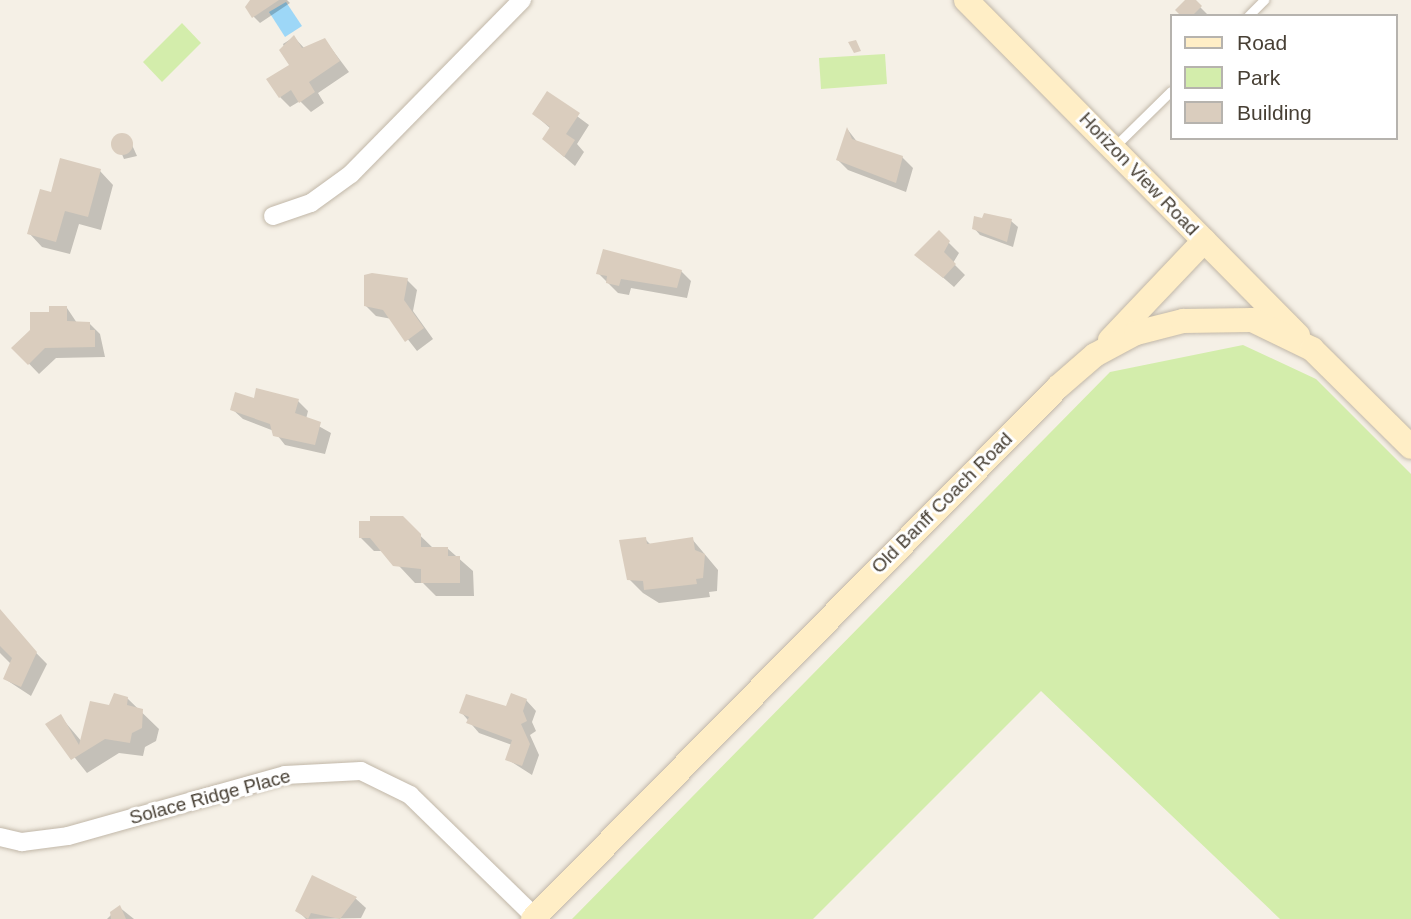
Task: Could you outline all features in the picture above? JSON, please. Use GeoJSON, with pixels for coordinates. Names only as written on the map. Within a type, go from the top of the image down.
{"type":"FeatureCollection","features":[{"type":"Feature","properties":{"kind":"main road","name":"Horizon View Road"},"geometry":{"type":"LineString","coordinates":[[966,0],[1312,349]]}},
{"type":"Feature","properties":{"kind":"main road"},"geometry":{"type":"LineString","coordinates":[[1095,355],[1204,241]]}},
{"type":"Feature","properties":{"kind":"main road","name":"Old Banff Coach Road"},"geometry":{"type":"LineString","coordinates":[[534,918],[1002,442],[1095,355],[1136,333],[1222,317],[1252,320],[1312,349],[1411,447]]}},
{"type":"Feature","properties":{"kind":"street"},"geometry":{"type":"LineString","coordinates":[[273,216],[311,203],[351,174],[522,0]]}},
{"type":"Feature","properties":{"kind":"street","name":"Solace Ridge Place"},"geometry":{"type":"LineString","coordinates":[[0,837],[22,842],[68,836],[285,775],[361,771],[410,795],[534,918]]}},
{"type":"Feature","properties":{"kind":"lane"},"geometry":{"type":"LineString","coordinates":[[1250,14],[1264,0]]}},
{"type":"Feature","properties":{"kind":"lane"},"geometry":{"type":"LineString","coordinates":[[1114,147],[1170,92]]}},
{"type":"Feature","properties":{"kind":"green space"},"geometry":{"type":"Polygon","coordinates":[[[182,23],[201,43],[162,82],[143,62],[182,23]]]}},
{"type":"Feature","properties":{"kind":"green space"},"geometry":{"type":"Polygon","coordinates":[[[885,54],[887,84],[821,89],[819,58],[885,54]]]}},
{"type":"Feature","properties":{"kind":"green space"},"geometry":{"type":"Polygon","coordinates":[[[1243,345],[1316,379],[1411,474],[1411,919],[1280,919],[1041,691],[813,919],[572,919],[1110,372],[1243,345]]]}},
{"type":"Feature","properties":{"kind":"water"},"geometry":{"type":"Polygon","coordinates":[[[286,2],[302,26],[285,37],[269,12],[286,2]]]}},
{"type":"Feature","properties":{"kind":"building"},"geometry":{"type":"Polygon","coordinates":[[[250,0],[279,0],[252,18],[245,7],[250,0]]]}},
{"type":"Feature","properties":{"kind":"building"},"geometry":{"type":"Polygon","coordinates":[[[1185,0],[1196,0],[1202,6],[1194,14],[1179,14],[1175,10],[1185,0]]]}},
{"type":"Feature","properties":{"kind":"building"},"geometry":{"type":"Polygon","coordinates":[[[294,35],[302,48],[325,38],[340,61],[309,82],[315,92],[299,103],[291,90],[279,98],[266,79],[289,65],[279,50],[294,35]]]}},
{"type":"Feature","properties":{"kind":"building"},"geometry":{"type":"Polygon","coordinates":[[[856,40],[861,51],[854,53],[848,42],[856,40]]]}},
{"type":"Feature","properties":{"kind":"building"},"geometry":{"type":"Polygon","coordinates":[[[547,91],[580,113],[566,134],[575,140],[564,157],[542,139],[550,127],[532,114],[547,91]]]}},
{"type":"Feature","properties":{"kind":"building"},"geometry":{"type":"Polygon","coordinates":[[[847,127],[852,139],[903,156],[896,183],[836,160],[847,127]]]}},
{"type":"Feature","properties":{"kind":"building"},"geometry":{"type":"Polygon","coordinates":[[[118,133],[126,133],[133,140],[133,148],[126,155],[118,155],[111,148],[111,140],[118,133]]]}},
{"type":"Feature","properties":{"kind":"building"},"geometry":{"type":"Polygon","coordinates":[[[60,158],[101,169],[88,217],[65,211],[56,242],[27,234],[40,189],[51,192],[60,158]]]}},
{"type":"Feature","properties":{"kind":"building"},"geometry":{"type":"Polygon","coordinates":[[[984,213],[1012,219],[1007,242],[972,229],[974,216],[982,218],[984,213]]]}},
{"type":"Feature","properties":{"kind":"building"},"geometry":{"type":"Polygon","coordinates":[[[939,230],[950,241],[944,252],[956,264],[943,278],[914,255],[939,230]]]}},
{"type":"Feature","properties":{"kind":"building"},"geometry":{"type":"Polygon","coordinates":[[[603,249],[682,270],[677,288],[621,279],[619,286],[606,283],[607,276],[596,274],[603,249]]]}},
{"type":"Feature","properties":{"kind":"building"},"geometry":{"type":"Polygon","coordinates":[[[372,273],[408,278],[404,300],[424,328],[405,342],[383,310],[364,306],[364,275],[372,273]]]}},
{"type":"Feature","properties":{"kind":"building"},"geometry":{"type":"Polygon","coordinates":[[[49,306],[67,306],[67,321],[90,322],[90,330],[95,330],[95,347],[45,348],[28,365],[11,348],[30,330],[30,312],[49,312],[49,306]]]}},
{"type":"Feature","properties":{"kind":"building"},"geometry":{"type":"Polygon","coordinates":[[[256,388],[299,399],[295,413],[321,422],[315,445],[273,436],[270,424],[230,410],[235,392],[254,398],[256,388]]]}},
{"type":"Feature","properties":{"kind":"building"},"geometry":{"type":"Polygon","coordinates":[[[370,516],[403,516],[421,534],[421,547],[448,547],[448,556],[460,556],[460,583],[421,583],[421,569],[393,566],[370,538],[359,538],[359,521],[370,521],[370,516]]]}},
{"type":"Feature","properties":{"kind":"building"},"geometry":{"type":"Polygon","coordinates":[[[646,537],[647,544],[693,537],[695,550],[705,554],[703,578],[696,579],[697,584],[644,590],[643,581],[627,580],[619,540],[646,537]]]}},
{"type":"Feature","properties":{"kind":"building"},"geometry":{"type":"Polygon","coordinates":[[[0,609],[37,652],[21,687],[3,679],[12,658],[0,646],[0,609]]]}},
{"type":"Feature","properties":{"kind":"building"},"geometry":{"type":"Polygon","coordinates":[[[114,693],[128,697],[127,705],[143,709],[142,728],[132,733],[130,743],[105,739],[71,760],[45,724],[61,714],[79,745],[90,701],[109,705],[114,693]]]}},
{"type":"Feature","properties":{"kind":"building"},"geometry":{"type":"Polygon","coordinates":[[[511,693],[527,699],[523,711],[527,721],[521,724],[530,744],[522,766],[505,760],[512,740],[466,723],[469,717],[459,713],[466,694],[506,706],[511,693]]]}},
{"type":"Feature","properties":{"kind":"building"},"geometry":{"type":"Polygon","coordinates":[[[312,875],[357,897],[340,919],[311,913],[308,919],[295,911],[312,875]]]}},
{"type":"Feature","properties":{"kind":"building"},"geometry":{"type":"Polygon","coordinates":[[[120,905],[126,919],[111,919],[110,912],[120,905]]]}}]}
